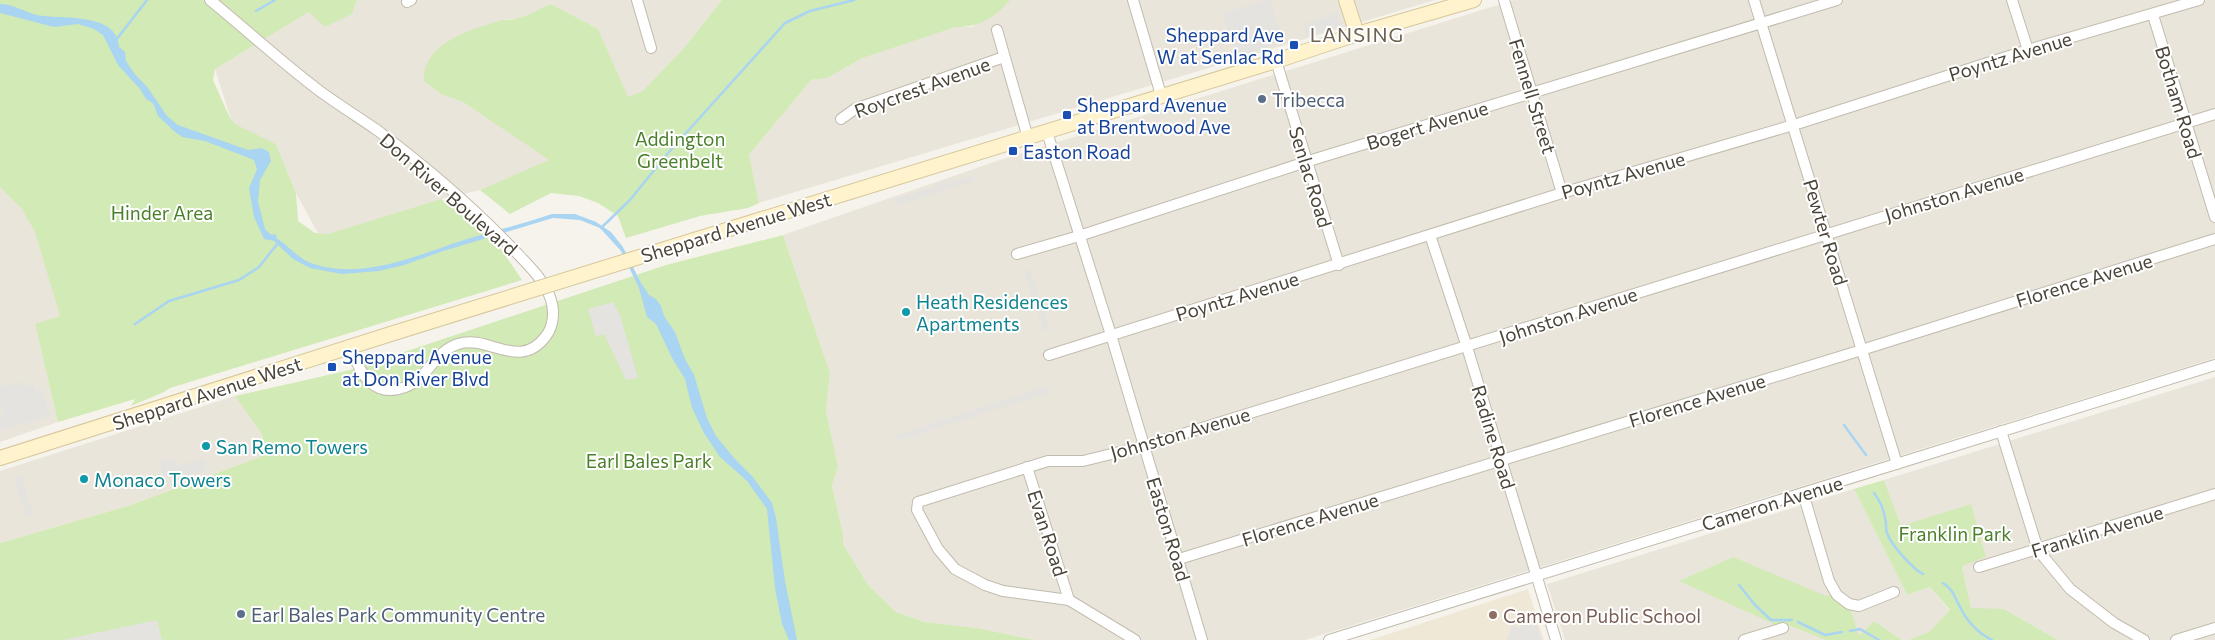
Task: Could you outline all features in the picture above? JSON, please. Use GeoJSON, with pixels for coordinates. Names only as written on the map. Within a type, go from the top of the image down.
{"type":"FeatureCollection","features":[{"type":"Feature","properties":{"kind":"main road"},"geometry":{"type":"LineString","coordinates":[[1346,0],[1357,34]]}},
{"type":"Feature","properties":{"kind":"main road","name":"Sheppard Avenue West"},"geometry":{"type":"LineString","coordinates":[[0,458],[398,332],[1276,61],[1357,34],[1474,0]]}},
{"type":"Feature","properties":{"kind":"street","name":"Don River Boulevard"},"geometry":{"type":"LineString","coordinates":[[210,0],[259,43],[320,91],[386,137],[484,220],[536,272],[551,300],[553,317],[550,331],[534,348],[518,353],[474,343],[460,344],[443,352],[420,377],[399,390],[383,389],[370,383],[356,361],[350,347]]}},
{"type":"Feature","properties":{"kind":"street"},"geometry":{"type":"LineString","coordinates":[[637,0],[651,48]]}},
{"type":"Feature","properties":{"kind":"street"},"geometry":{"type":"LineString","coordinates":[[1133,0],[1161,95]]}},
{"type":"Feature","properties":{"kind":"street","name":"Fennell Street"},"geometry":{"type":"LineString","coordinates":[[1504,0],[1562,193]]}},
{"type":"Feature","properties":{"kind":"street","name":"Pewter Road"},"geometry":{"type":"LineString","coordinates":[[1754,0],[1897,464]]}},
{"type":"Feature","properties":{"kind":"street","name":"Bogert Avenue"},"geometry":{"type":"LineString","coordinates":[[1017,254],[1079,236],[1306,162],[1837,0]]}},
{"type":"Feature","properties":{"kind":"street"},"geometry":{"type":"LineString","coordinates":[[2012,0],[2028,50]]}},
{"type":"Feature","properties":{"kind":"street","name":"Poyntz Avenue"},"geometry":{"type":"LineString","coordinates":[[1048,355],[1562,193],[1793,125],[2028,50],[2199,0]]}},
{"type":"Feature","properties":{"kind":"street","name":"Botham Road"},"geometry":{"type":"LineString","coordinates":[[2153,14],[2215,217]]}},
{"type":"Feature","properties":{"kind":"street"},"geometry":{"type":"LineString","coordinates":[[997,30],[1028,138]]}},
{"type":"Feature","properties":{"kind":"street","name":"Roycrest Avenue"},"geometry":{"type":"LineString","coordinates":[[841,119],[855,109],[1004,57]]}},
{"type":"Feature","properties":{"kind":"street","name":"Senlac Road"},"geometry":{"type":"LineString","coordinates":[[1276,61],[1339,264]]}},
{"type":"Feature","properties":{"kind":"street","name":"Johnston Avenue"},"geometry":{"type":"LineString","coordinates":[[1070,600],[1003,590],[985,585],[955,569],[938,550],[917,510],[918,502],[1048,461],[1083,461],[1144,446],[1467,347],[1826,233],[2215,114]]}},
{"type":"Feature","properties":{"kind":"street","name":"Easton Road"},"geometry":{"type":"LineString","coordinates":[[1047,132],[1112,335],[1202,640]]}},
{"type":"Feature","properties":{"kind":"street","name":"Radine Road"},"geometry":{"type":"LineString","coordinates":[[1430,235],[1467,347],[1556,640]]}},
{"type":"Feature","properties":{"kind":"street","name":"Florence Avenue"},"geometry":{"type":"LineString","coordinates":[[1179,560],[1862,350],[2215,239]]}},
{"type":"Feature","properties":{"kind":"street","name":"Cameron Avenue"},"geometry":{"type":"LineString","coordinates":[[1329,640],[2215,365]]}},
{"type":"Feature","properties":{"kind":"street"},"geometry":{"type":"LineString","coordinates":[[2001,431],[2038,550],[2070,589],[2114,622],[2144,640]]}},
{"type":"Feature","properties":{"kind":"street","name":"Evan Road"},"geometry":{"type":"LineString","coordinates":[[1028,466],[1070,600]]}},
{"type":"Feature","properties":{"kind":"street"},"geometry":{"type":"LineString","coordinates":[[1803,493],[1829,582],[1837,595],[1849,604],[1858,606],[1894,592]]}},
{"type":"Feature","properties":{"kind":"street","name":"Franklin Avenue"},"geometry":{"type":"LineString","coordinates":[[1979,566],[2038,550],[2215,494]]}},
{"type":"Feature","properties":{"kind":"street"},"geometry":{"type":"LineString","coordinates":[[1070,600],[1135,640]]}},
{"type":"Feature","properties":{"kind":"street"},"geometry":{"type":"LineString","coordinates":[[1744,640],[1783,628]]}},
{"type":"Feature","properties":{"kind":"street"},"geometry":{"type":"LineString","coordinates":[[2176,640],[2215,628]]}},
{"type":"Feature","properties":{"kind":"shaded area"},"geometry":{"type":"Polygon","coordinates":[[[357,0],[722,0],[684,48],[643,92],[628,98],[598,29],[551,4],[518,19],[505,19],[441,94],[463,102],[550,160],[480,190],[441,199],[320,237],[296,193],[276,144],[232,123],[215,69],[309,12],[352,14],[357,0]]]}},
{"type":"Feature","properties":{"kind":"shaded area"},"geometry":{"type":"Polygon","coordinates":[[[1009,0],[1435,0],[759,203],[749,155],[811,80],[827,78],[863,58],[956,27],[972,27],[1009,0]]]}},
{"type":"Feature","properties":{"kind":"shaded area"},"geometry":{"type":"Polygon","coordinates":[[[1264,0],[1270,0],[1284,42],[1237,57],[1222,14],[1264,0]]]}},
{"type":"Feature","properties":{"kind":"shaded area"},"geometry":{"type":"Polygon","coordinates":[[[1514,0],[2215,0],[2215,358],[1305,640],[1035,640],[977,628],[924,622],[896,612],[868,585],[843,544],[843,534],[832,486],[838,466],[826,411],[830,373],[783,235],[997,161],[1514,0]]]}},
{"type":"Feature","properties":{"kind":"shaded area"},"geometry":{"type":"Polygon","coordinates":[[[1337,13],[1341,26],[1307,37],[1303,24],[1337,13]]]}},
{"type":"Feature","properties":{"kind":"shaded area"},"geometry":{"type":"Polygon","coordinates":[[[0,117],[93,308],[35,324],[58,422],[0,442],[0,117]]]}},
{"type":"Feature","properties":{"kind":"shaded area"},"geometry":{"type":"Polygon","coordinates":[[[973,175],[975,181],[897,205],[895,199],[973,175]]]}},
{"type":"Feature","properties":{"kind":"shaded area"},"geometry":{"type":"Polygon","coordinates":[[[1030,269],[1050,330],[1044,332],[1024,271],[1030,269]]]}},
{"type":"Feature","properties":{"kind":"shaded area"},"geometry":{"type":"Polygon","coordinates":[[[613,302],[620,315],[638,378],[626,380],[604,334],[596,337],[588,309],[613,302]]]}},
{"type":"Feature","properties":{"kind":"shaded area"},"geometry":{"type":"Polygon","coordinates":[[[2215,377],[2215,640],[2058,640],[2004,609],[1971,609],[1962,565],[1971,504],[1901,527],[1884,480],[2215,377]]]}},
{"type":"Feature","properties":{"kind":"shaded area"},"geometry":{"type":"Polygon","coordinates":[[[21,381],[23,387],[33,384],[35,391],[42,389],[50,416],[0,431],[0,416],[4,415],[0,402],[0,387],[21,381]]]}},
{"type":"Feature","properties":{"kind":"shaded area"},"geometry":{"type":"Polygon","coordinates":[[[1046,386],[1048,393],[898,441],[896,435],[1046,386]]]}},
{"type":"Feature","properties":{"kind":"shaded area"},"geometry":{"type":"Polygon","coordinates":[[[235,396],[263,436],[260,457],[128,506],[0,543],[0,471],[235,396]]]}},
{"type":"Feature","properties":{"kind":"shaded area"},"geometry":{"type":"Polygon","coordinates":[[[174,457],[177,466],[204,458],[207,470],[174,480],[172,474],[163,477],[159,461],[174,457]]]}},
{"type":"Feature","properties":{"kind":"shaded area"},"geometry":{"type":"Polygon","coordinates":[[[21,475],[33,514],[26,516],[13,478],[21,475]]]}},
{"type":"Feature","properties":{"kind":"shaded area"},"geometry":{"type":"Polygon","coordinates":[[[1854,489],[1907,595],[1930,587],[1950,611],[1929,632],[1908,640],[1902,640],[1874,621],[1859,637],[1851,610],[1783,605],[1733,557],[1680,581],[1825,640],[1565,640],[1547,584],[1854,489]]]}},
{"type":"Feature","properties":{"kind":"shaded area","name":"Cameron Public School"},"geometry":{"type":"Polygon","coordinates":[[[1528,589],[1544,640],[1370,640],[1528,589]]]}},
{"type":"Feature","properties":{"kind":"shaded area"},"geometry":{"type":"Polygon","coordinates":[[[1533,613],[1542,640],[1507,640],[1512,625],[1520,628],[1525,615],[1533,613]]]}},
{"type":"Feature","properties":{"kind":"shaded area"},"geometry":{"type":"Polygon","coordinates":[[[157,620],[162,640],[63,640],[157,620]]]}},
{"type":"Feature","properties":{"kind":"green space","name":"Hinder Area"},"geometry":{"type":"Polygon","coordinates":[[[0,0],[357,0],[352,14],[325,27],[309,12],[215,69],[213,80],[230,118],[235,124],[276,144],[296,193],[298,221],[315,233],[328,234],[441,199],[451,206],[470,213],[477,229],[501,249],[522,280],[170,388],[131,406],[135,399],[58,422],[35,324],[60,316],[35,232],[22,209],[0,187],[0,0]]]}},
{"type":"Feature","properties":{"kind":"green space","name":"Addington Greenbelt"},"geometry":{"type":"Polygon","coordinates":[[[722,0],[1010,0],[998,12],[980,23],[956,27],[863,58],[827,78],[811,80],[749,155],[759,203],[748,208],[700,216],[626,238],[618,216],[598,203],[579,196],[551,193],[510,214],[480,190],[549,160],[463,102],[441,94],[424,81],[426,68],[431,57],[440,47],[452,39],[491,23],[523,17],[551,4],[598,29],[628,97],[643,91],[684,48],[722,0]]]}},
{"type":"Feature","properties":{"kind":"green space","name":"Earl Bales Park"},"geometry":{"type":"Polygon","coordinates":[[[783,235],[830,373],[826,411],[838,466],[832,486],[843,534],[843,544],[868,585],[896,612],[924,622],[977,628],[1035,640],[0,640],[0,543],[128,506],[260,457],[263,436],[235,396],[350,370],[666,265],[783,235]]]}},
{"type":"Feature","properties":{"kind":"green space","name":"Franklin Park"},"geometry":{"type":"Polygon","coordinates":[[[1884,480],[1901,526],[1971,504],[1986,557],[1962,566],[1971,608],[2004,609],[2058,640],[1908,640],[1929,632],[1950,610],[1930,587],[1907,595],[1854,489],[1884,480]]]}},
{"type":"Feature","properties":{"kind":"green space"},"geometry":{"type":"Polygon","coordinates":[[[1733,557],[1826,596],[1831,595],[1851,610],[1859,636],[1874,621],[1902,640],[1825,640],[1788,625],[1783,628],[1679,581],[1733,557]]]}},
{"type":"Feature","properties":{"kind":"water"},"geometry":{"type":"Polygon","coordinates":[[[0,4],[10,5],[37,15],[86,19],[98,22],[109,28],[116,35],[119,47],[125,52],[126,61],[134,73],[148,88],[167,116],[178,125],[248,150],[262,148],[269,152],[271,161],[260,180],[258,201],[265,229],[270,234],[277,235],[276,238],[310,263],[335,269],[373,267],[410,258],[552,214],[575,214],[596,222],[611,232],[623,247],[649,295],[656,299],[661,306],[664,316],[675,332],[685,359],[694,375],[707,418],[716,436],[752,476],[772,503],[797,640],[789,640],[782,624],[775,588],[767,509],[747,481],[720,457],[704,433],[692,408],[685,379],[672,358],[656,324],[647,317],[639,288],[621,251],[600,228],[580,220],[553,218],[443,251],[404,265],[379,271],[342,274],[310,268],[293,259],[274,241],[264,239],[254,217],[249,188],[257,169],[254,160],[205,141],[182,137],[174,131],[158,116],[153,103],[146,99],[140,89],[118,65],[103,35],[94,29],[78,24],[54,27],[0,13],[0,4]]]}},
{"type":"Feature","properties":{"kind":"waterway"},"geometry":{"type":"LineString","coordinates":[[116,40],[147,0]]}},
{"type":"Feature","properties":{"kind":"waterway"},"geometry":{"type":"LineString","coordinates":[[256,11],[275,0]]}},
{"type":"Feature","properties":{"kind":"waterway"},"geometry":{"type":"LineString","coordinates":[[601,228],[629,201],[669,152],[785,23],[810,11],[854,0]]}},
{"type":"Feature","properties":{"kind":"waterway"},"geometry":{"type":"LineString","coordinates":[[135,324],[169,301],[239,280],[259,267],[278,243]]}},
{"type":"Feature","properties":{"kind":"waterway"},"geometry":{"type":"LineString","coordinates":[[1844,425],[1866,455]]}},
{"type":"Feature","properties":{"kind":"waterway"},"geometry":{"type":"LineString","coordinates":[[1874,493],[1884,512],[1886,531],[1889,538],[1903,556],[1923,574]]}},
{"type":"Feature","properties":{"kind":"waterway"},"geometry":{"type":"LineString","coordinates":[[1943,583],[1951,590],[1969,621],[1977,630],[1992,640]]}},
{"type":"Feature","properties":{"kind":"waterway"},"geometry":{"type":"LineString","coordinates":[[1739,585],[1755,605],[1771,620],[1792,620]]}},
{"type":"Feature","properties":{"kind":"waterway"},"geometry":{"type":"LineString","coordinates":[[1798,622],[1825,635],[1842,632]]}},
{"type":"Feature","properties":{"kind":"waterway"},"geometry":{"type":"LineString","coordinates":[[1850,631],[1860,629],[1879,640]]}},
{"type":"Feature","properties":{"kind":"place","name":"Sheppard Ave W at Senlac Rd"},"geometry":{"type":"Point","coordinates":[1294,45]}},
{"type":"Feature","properties":{"kind":"place","name":"Tribecca"},"geometry":{"type":"Point","coordinates":[1262,99]}},
{"type":"Feature","properties":{"kind":"place","name":"Sheppard Avenue at Brentwood Ave"},"geometry":{"type":"Point","coordinates":[1067,115]}},
{"type":"Feature","properties":{"kind":"place","name":"Easton Road"},"geometry":{"type":"Point","coordinates":[1013,151]}},
{"type":"Feature","properties":{"kind":"place","name":"Heath Residences Apartments"},"geometry":{"type":"Point","coordinates":[906,312]}},
{"type":"Feature","properties":{"kind":"place","name":"Sheppard Avenue at Don River Blvd"},"geometry":{"type":"Point","coordinates":[332,367]}},
{"type":"Feature","properties":{"kind":"place","name":"San Remo Towers"},"geometry":{"type":"Point","coordinates":[206,446]}},
{"type":"Feature","properties":{"kind":"place","name":"Monaco Towers"},"geometry":{"type":"Point","coordinates":[84,479]}},
{"type":"Feature","properties":{"kind":"place","name":"Earl Bales Park Community Centre"},"geometry":{"type":"Point","coordinates":[241,614]}},
{"type":"Feature","properties":{"kind":"place","name":"Cameron Public School"},"geometry":{"type":"Point","coordinates":[1493,615]}},
{"type":"Feature","properties":{"kind":"district","name":"LANSING"},"geometry":{"type":"Point","coordinates":[1357,34]}}]}
